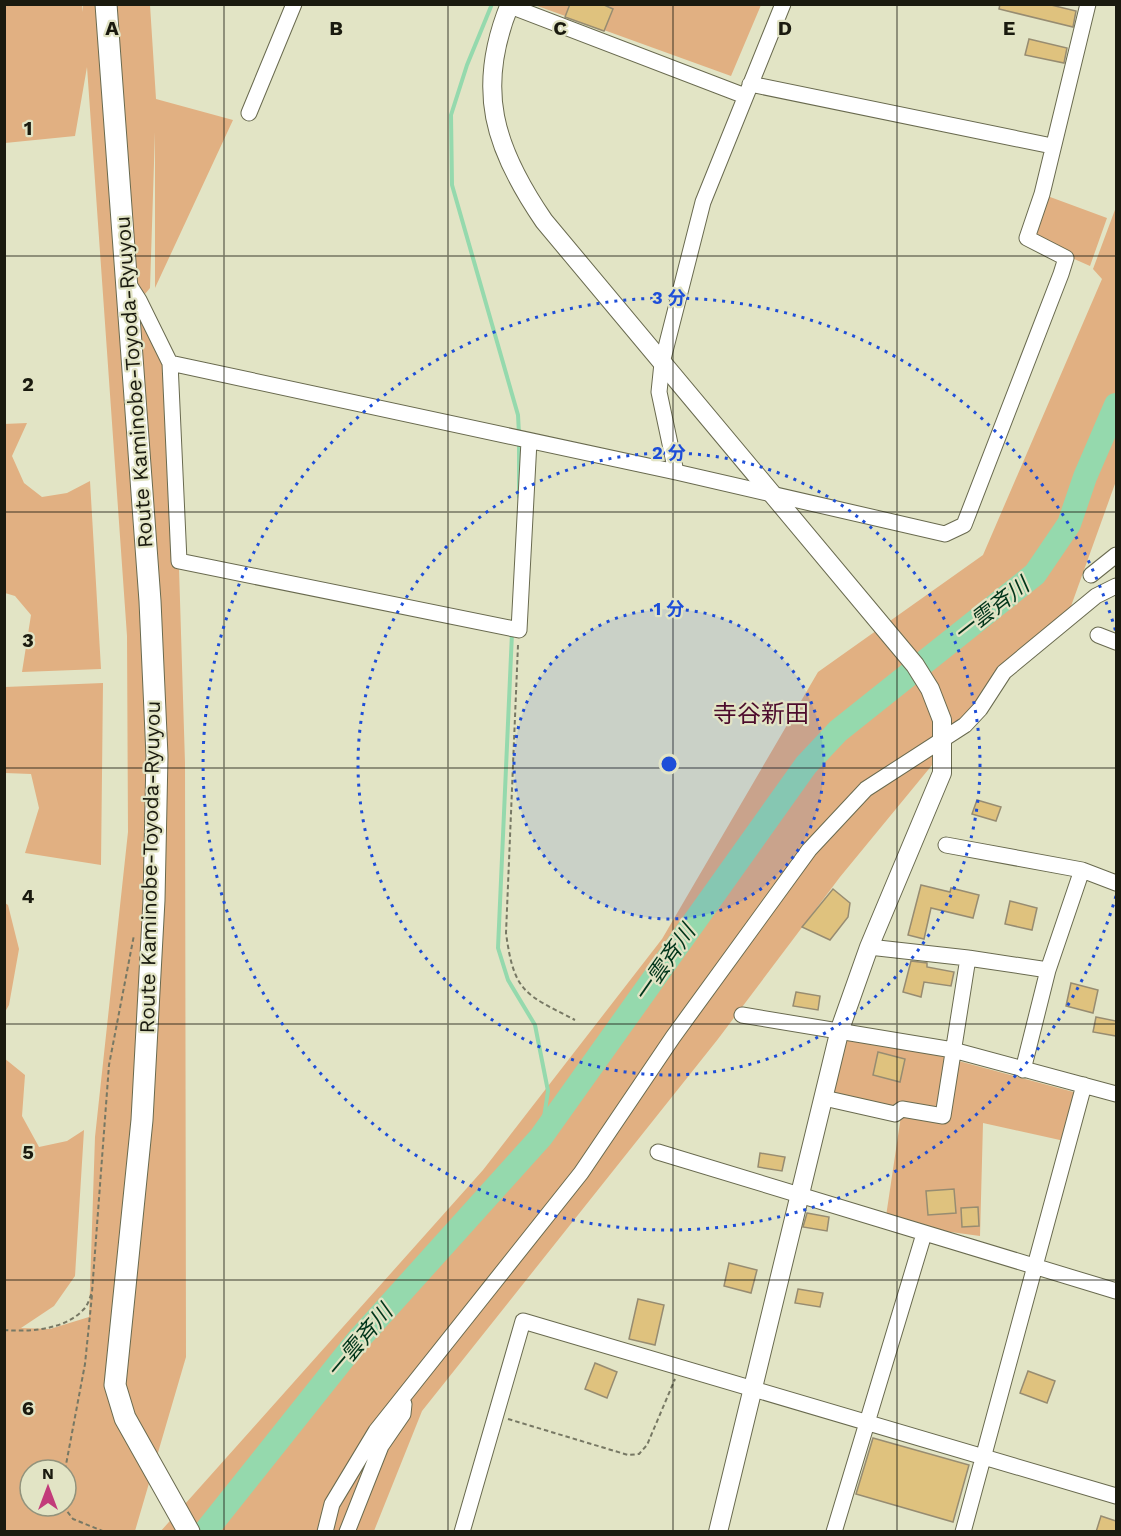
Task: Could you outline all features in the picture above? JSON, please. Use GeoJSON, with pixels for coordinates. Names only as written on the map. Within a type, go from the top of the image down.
{"type":"FeatureCollection","features":[{"type":"Feature","properties":{"kind":"main road","name":"Route Kaminobe-Toyoda-Ryuyou"},"geometry":{"type":"LineString","coordinates":[[106,4],[150,601],[157,756],[154,900],[142,1120],[115,1385],[125,1418],[189,1532]]}},
{"type":"Feature","properties":{"kind":"street"},"geometry":{"type":"LineString","coordinates":[[249,113],[294,4]]}},
{"type":"Feature","properties":{"kind":"street"},"geometry":{"type":"LineString","coordinates":[[676,472],[659,392],[662,363],[703,202],[783,4]]}},
{"type":"Feature","properties":{"kind":"street"},"geometry":{"type":"LineString","coordinates":[[170,363],[676,472],[945,534],[964,525],[1066,258],[1027,238],[1042,194],[1088,4]]}},
{"type":"Feature","properties":{"kind":"street"},"geometry":{"type":"LineString","coordinates":[[718,1532],[840,1029],[869,947],[936,790],[942,773],[944,738],[939,710],[915,665],[544,220],[517,181],[495,120],[492,90],[499,33],[510,5],[747,90],[1052,146]]}},
{"type":"Feature","properties":{"kind":"street"},"geometry":{"type":"LineString","coordinates":[[128,283],[140,300],[170,363],[179,561],[519,630],[529,441]]}},
{"type":"Feature","properties":{"kind":"street"},"geometry":{"type":"LineString","coordinates":[[1091,575],[1116,555]]}},
{"type":"Feature","properties":{"kind":"street"},"geometry":{"type":"LineString","coordinates":[[325,1532],[332,1504],[376,1431],[581,1173],[673,1037],[810,850],[866,789],[965,725],[980,709],[1004,672],[1116,580]]}},
{"type":"Feature","properties":{"kind":"street"},"geometry":{"type":"LineString","coordinates":[[1096,596],[1116,586]]}},
{"type":"Feature","properties":{"kind":"street"},"geometry":{"type":"LineString","coordinates":[[1098,635],[1116,642]]}},
{"type":"Feature","properties":{"kind":"street"},"geometry":{"type":"LineString","coordinates":[[946,845],[1082,870],[1116,884]]}},
{"type":"Feature","properties":{"kind":"street"},"geometry":{"type":"LineString","coordinates":[[1023,1070],[1048,970],[1082,870]]}},
{"type":"Feature","properties":{"kind":"street"},"geometry":{"type":"LineString","coordinates":[[869,947],[1048,970]]}},
{"type":"Feature","properties":{"kind":"street"},"geometry":{"type":"LineString","coordinates":[[824,1098],[895,1114],[902,1109],[943,1116],[968,958]]}},
{"type":"Feature","properties":{"kind":"street"},"geometry":{"type":"LineString","coordinates":[[742,1015],[840,1029],[952,1050],[1116,1094]]}},
{"type":"Feature","properties":{"kind":"street"},"geometry":{"type":"LineString","coordinates":[[963,1532],[1084,1085]]}},
{"type":"Feature","properties":{"kind":"street"},"geometry":{"type":"LineString","coordinates":[[658,1152],[800,1197],[1116,1291]]}},
{"type":"Feature","properties":{"kind":"street"},"geometry":{"type":"LineString","coordinates":[[834,1532],[924,1234]]}},
{"type":"Feature","properties":{"kind":"street"},"geometry":{"type":"LineString","coordinates":[[462,1532],[523,1321],[1116,1496]]}},
{"type":"Feature","properties":{"kind":"street"},"geometry":{"type":"LineString","coordinates":[[347,1532],[381,1446],[403,1414],[405,1395]]}},
{"type":"Feature","properties":{"kind":"path"},"geometry":{"type":"LineString","coordinates":[[519,630],[506,933],[509,957],[515,976],[525,992],[575,1020]]}},
{"type":"Feature","properties":{"kind":"path"},"geometry":{"type":"LineString","coordinates":[[68,1458],[85,1364],[109,1065],[134,934]]}},
{"type":"Feature","properties":{"kind":"path"},"geometry":{"type":"LineString","coordinates":[[4,1330],[43,1330],[66,1321],[85,1309],[92,1292]]}},
{"type":"Feature","properties":{"kind":"path"},"geometry":{"type":"LineString","coordinates":[[495,1416],[628,1455],[639,1454],[647,1444],[681,1366]]}},
{"type":"Feature","properties":{"kind":"path"},"geometry":{"type":"LineString","coordinates":[[72,1518],[105,1532]]}},
{"type":"Feature","properties":{"kind":"shaded area"},"geometry":{"type":"Polygon","coordinates":[[[532,4],[761,5],[731,76],[532,4]]]}},
{"type":"Feature","properties":{"kind":"shaded area"},"geometry":{"type":"Polygon","coordinates":[[[5,5],[82,5],[83,12],[83,5],[150,5],[156,99],[233,120],[155,288],[155,132],[150,288],[140,300],[170,363],[179,568],[185,763],[186,1357],[135,1531],[5,1531],[4,1058],[25,1075],[22,1116],[39,1147],[67,1141],[84,1130],[75,1276],[54,1306],[21,1328],[50,1329],[89,1317],[95,1137],[128,832],[127,636],[87,67],[75,136],[5,143],[5,5]]]}},
{"type":"Feature","properties":{"kind":"shaded area"},"geometry":{"type":"Polygon","coordinates":[[[1042,194],[1107,218],[1090,266],[1027,238],[1042,194]]]}},
{"type":"Feature","properties":{"kind":"shaded area"},"geometry":{"type":"Polygon","coordinates":[[[1116,207],[1116,481],[1070,609],[965,725],[840,877],[718,1039],[422,1411],[374,1531],[160,1532],[483,1170],[662,939],[818,672],[983,555],[1102,279],[1093,269],[1116,207]]]}},
{"type":"Feature","properties":{"kind":"shaded area"},"geometry":{"type":"Polygon","coordinates":[[[27,423],[12,456],[24,483],[42,497],[67,493],[90,481],[101,669],[22,672],[31,615],[15,596],[5,593],[4,424],[27,423]]]}},
{"type":"Feature","properties":{"kind":"shaded area"},"geometry":{"type":"Polygon","coordinates":[[[103,683],[101,865],[25,853],[39,808],[31,774],[5,773],[5,687],[103,683]]]}},
{"type":"Feature","properties":{"kind":"shaded area"},"geometry":{"type":"Polygon","coordinates":[[[5,903],[8,905],[19,949],[9,1005],[5,1012],[5,903]]]}},
{"type":"Feature","properties":{"kind":"shaded area"},"geometry":{"type":"Polygon","coordinates":[[[840,1029],[1081,1094],[1069,1142],[983,1123],[980,1236],[885,1223],[902,1109],[826,1090],[840,1029]]]}},
{"type":"Feature","properties":{"kind":"building"},"geometry":{"type":"Polygon","coordinates":[[[570,4],[602,4],[613,9],[604,31],[565,17],[570,4]]]}},
{"type":"Feature","properties":{"kind":"building"},"geometry":{"type":"Polygon","coordinates":[[[1000,4],[1047,4],[1076,11],[1073,27],[999,9],[1000,4]]]}},
{"type":"Feature","properties":{"kind":"building"},"geometry":{"type":"Polygon","coordinates":[[[1029,39],[1067,48],[1064,63],[1025,55],[1029,39]]]}},
{"type":"Feature","properties":{"kind":"building"},"geometry":{"type":"Polygon","coordinates":[[[977,800],[1001,807],[996,821],[972,814],[977,800]]]}},
{"type":"Feature","properties":{"kind":"building"},"geometry":{"type":"Polygon","coordinates":[[[921,885],[950,892],[951,888],[979,895],[973,918],[931,908],[924,939],[908,935],[921,885]]]}},
{"type":"Feature","properties":{"kind":"building"},"geometry":{"type":"Polygon","coordinates":[[[833,889],[850,903],[848,917],[830,940],[802,927],[833,889]]]}},
{"type":"Feature","properties":{"kind":"building"},"geometry":{"type":"Polygon","coordinates":[[[1010,901],[1037,908],[1032,930],[1005,924],[1010,901]]]}},
{"type":"Feature","properties":{"kind":"building"},"geometry":{"type":"Polygon","coordinates":[[[911,961],[927,963],[927,967],[954,972],[951,986],[924,982],[921,997],[903,992],[911,961]]]}},
{"type":"Feature","properties":{"kind":"building"},"geometry":{"type":"Polygon","coordinates":[[[1071,983],[1098,990],[1093,1013],[1066,1006],[1071,983]]]}},
{"type":"Feature","properties":{"kind":"building"},"geometry":{"type":"Polygon","coordinates":[[[796,992],[820,996],[818,1010],[793,1006],[796,992]]]}},
{"type":"Feature","properties":{"kind":"building"},"geometry":{"type":"Polygon","coordinates":[[[1096,1017],[1116,1021],[1116,1036],[1093,1032],[1096,1017]]]}},
{"type":"Feature","properties":{"kind":"building"},"geometry":{"type":"Polygon","coordinates":[[[878,1052],[905,1059],[900,1082],[873,1075],[878,1052]]]}},
{"type":"Feature","properties":{"kind":"building"},"geometry":{"type":"Polygon","coordinates":[[[760,1153],[785,1157],[782,1171],[758,1167],[760,1153]]]}},
{"type":"Feature","properties":{"kind":"building"},"geometry":{"type":"Polygon","coordinates":[[[954,1189],[956,1213],[928,1215],[926,1191],[954,1189]]]}},
{"type":"Feature","properties":{"kind":"building"},"geometry":{"type":"Polygon","coordinates":[[[978,1207],[979,1226],[962,1227],[961,1208],[978,1207]]]}},
{"type":"Feature","properties":{"kind":"building"},"geometry":{"type":"Polygon","coordinates":[[[807,1213],[829,1217],[827,1231],[803,1227],[807,1213]]]}},
{"type":"Feature","properties":{"kind":"building"},"geometry":{"type":"Polygon","coordinates":[[[729,1263],[757,1270],[751,1293],[724,1286],[729,1263]]]}},
{"type":"Feature","properties":{"kind":"building"},"geometry":{"type":"Polygon","coordinates":[[[798,1289],[823,1293],[820,1307],[795,1303],[798,1289]]]}},
{"type":"Feature","properties":{"kind":"building"},"geometry":{"type":"Polygon","coordinates":[[[638,1299],[664,1305],[655,1345],[629,1339],[638,1299]]]}},
{"type":"Feature","properties":{"kind":"building"},"geometry":{"type":"Polygon","coordinates":[[[595,1363],[617,1372],[607,1398],[585,1389],[595,1363]]]}},
{"type":"Feature","properties":{"kind":"building"},"geometry":{"type":"Polygon","coordinates":[[[1028,1371],[1055,1381],[1047,1403],[1020,1393],[1028,1371]]]}},
{"type":"Feature","properties":{"kind":"building"},"geometry":{"type":"Polygon","coordinates":[[[873,1438],[969,1465],[953,1522],[856,1494],[873,1438]]]}},
{"type":"Feature","properties":{"kind":"building"},"geometry":{"type":"Polygon","coordinates":[[[1101,1516],[1116,1521],[1116,1532],[1096,1532],[1101,1516]]]}},
{"type":"Feature","properties":{"kind":"waterway"},"geometry":{"type":"LineString","coordinates":[[492,4],[467,65],[451,115],[452,185],[518,415],[519,434]]}},
{"type":"Feature","properties":{"kind":"waterway","name":"一雲斉川"},"geometry":{"type":"LineString","coordinates":[[205,1532],[358,1340],[541,1137],[806,765],[838,731],[1035,574],[1069,524],[1085,477],[1116,405]]}},
{"type":"Feature","properties":{"kind":"waterway"},"geometry":{"type":"LineString","coordinates":[[519,441],[519,497]]}},
{"type":"Feature","properties":{"kind":"waterway"},"geometry":{"type":"LineString","coordinates":[[512,633],[498,948],[508,980],[535,1025],[548,1091],[541,1137]]}},
{"type":"Feature","properties":{"kind":"district","name":"寺谷新田"},"geometry":{"type":"Point","coordinates":[761,714]}}]}
